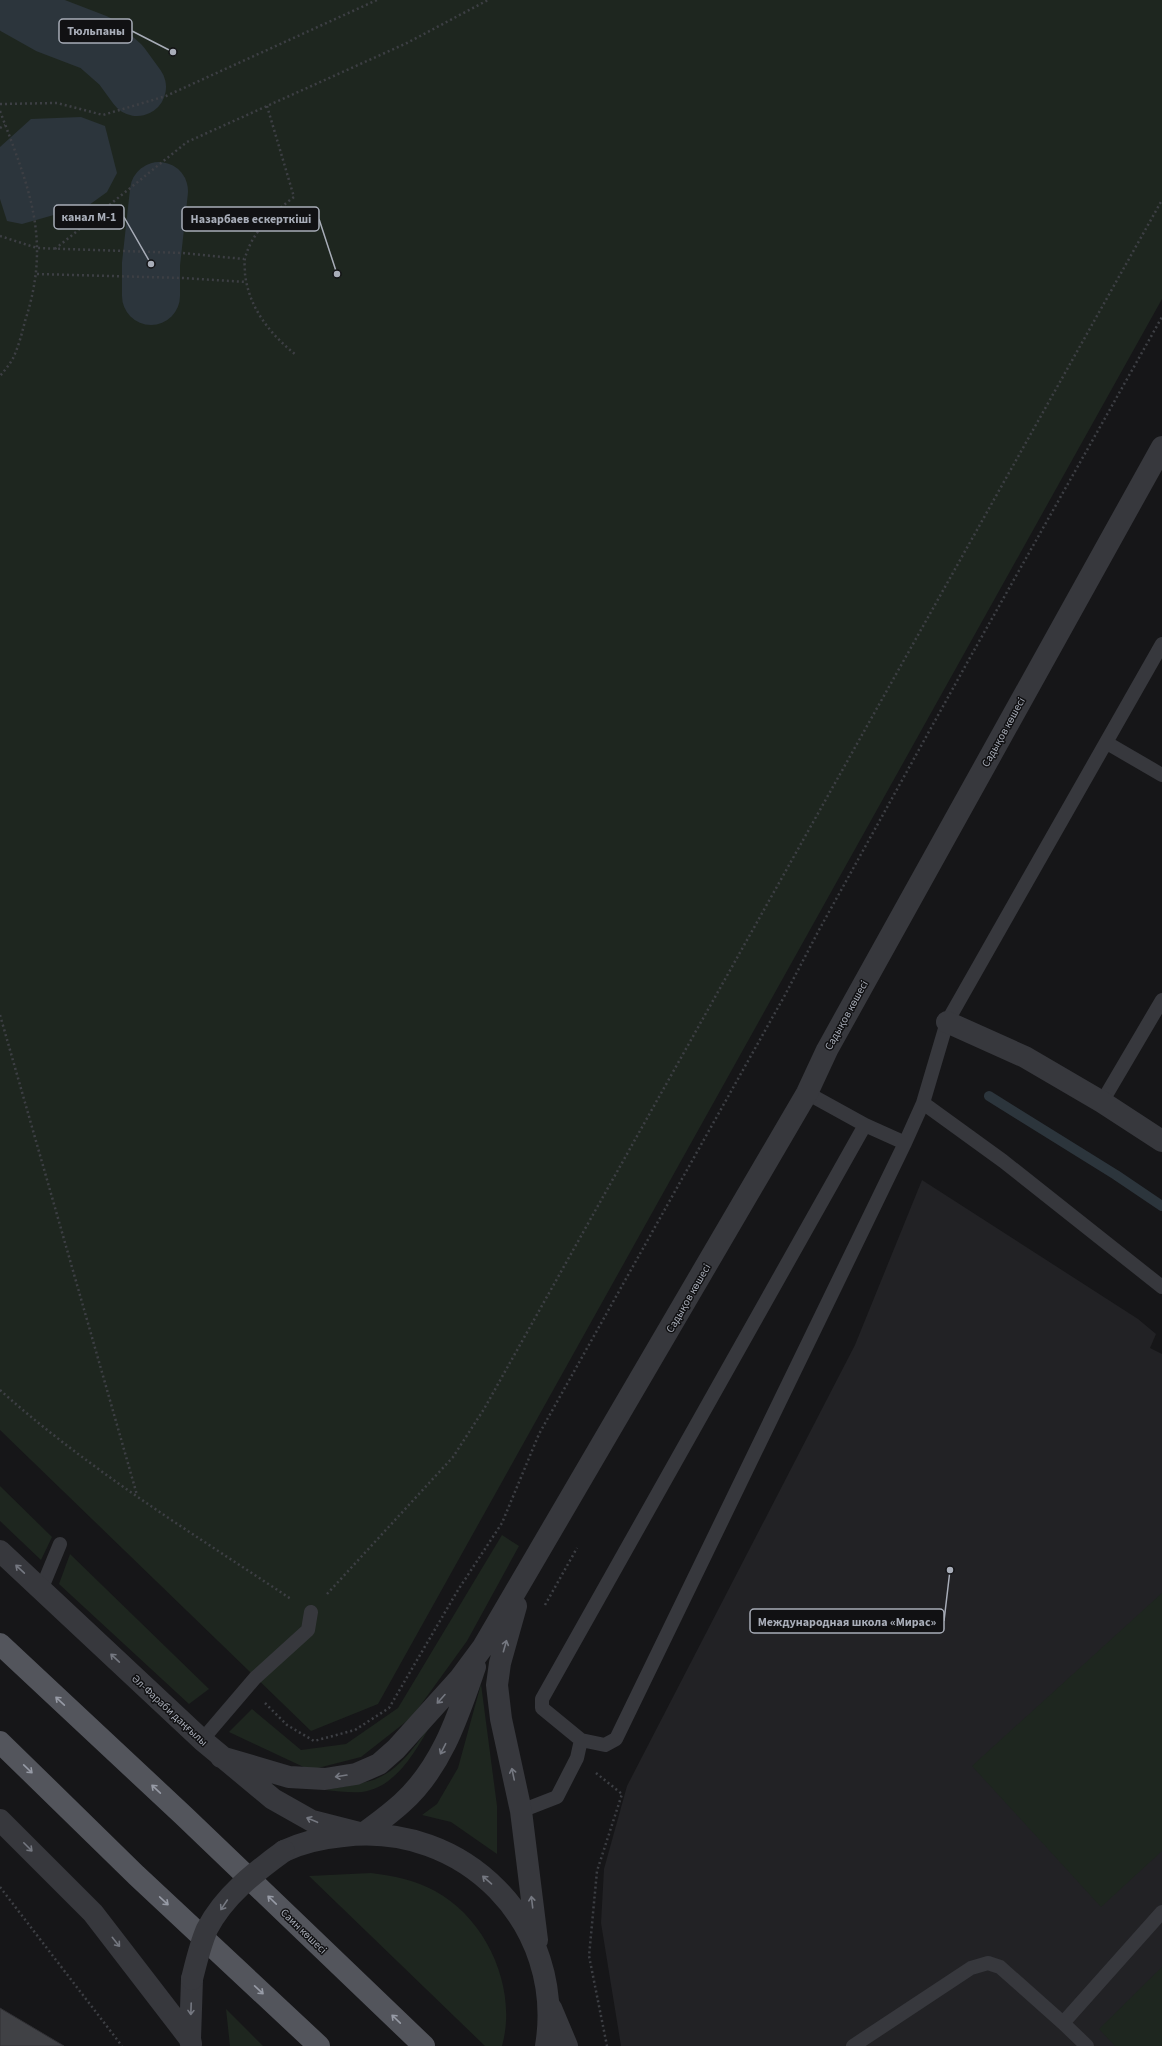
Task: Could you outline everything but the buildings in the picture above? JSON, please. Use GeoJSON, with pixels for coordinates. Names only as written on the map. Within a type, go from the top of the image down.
{"type":"FeatureCollection","features":[{"type":"Feature","properties":{"kind":"main road","name":"Саин көшесі"},"geometry":{"type":"LineString","coordinates":[[0,1644],[184,1816],[424,2046]]}},
{"type":"Feature","properties":{"kind":"main road"},"geometry":{"type":"LineString","coordinates":[[0,1742],[136,1875],[319,2046]]}},
{"type":"Feature","properties":{"kind":"street","name":"Садықов көшесі"},"geometry":{"type":"LineString","coordinates":[[523,1580],[807,1093],[827,1050],[1162,447]]}},
{"type":"Feature","properties":{"kind":"street"},"geometry":{"type":"LineString","coordinates":[[947,1022],[1025,1057],[1102,1102],[1162,1141]]}},
{"type":"Feature","properties":{"kind":"street","name":"Әл-Фараби даңғылы"},"geometry":{"type":"LineString","coordinates":[[0,1551],[202,1740],[273,1799],[312,1821],[363,1834]]}},
{"type":"Feature","properties":{"kind":"street"},"geometry":{"type":"LineString","coordinates":[[221,1757],[288,1777],[325,1779],[356,1774],[379,1764],[396,1749],[460,1678],[482,1647],[523,1580]]}},
{"type":"Feature","properties":{"kind":"street"},"geometry":{"type":"LineString","coordinates":[[523,1580],[500,1663],[497,1685],[501,1719],[520,1811],[539,1955],[548,1999],[567,2046]]}},
{"type":"Feature","properties":{"kind":"street"},"geometry":{"type":"LineString","coordinates":[[363,1834],[402,1803],[424,1779],[442,1752],[454,1728],[482,1647]]}},
{"type":"Feature","properties":{"kind":"street"},"geometry":{"type":"LineString","coordinates":[[0,1820],[92,1913],[190,2044]]}},
{"type":"Feature","properties":{"kind":"street"},"geometry":{"type":"LineString","coordinates":[[190,2044],[192,1979],[198,1953],[208,1929],[230,1897],[258,1870],[284,1851],[297,1845],[327,1838],[363,1834],[408,1838],[451,1854],[488,1880],[518,1914],[539,1955]]}},
{"type":"Feature","properties":{"kind":"street"},"geometry":{"type":"LineString","coordinates":[[546,2046],[548,1999]]}},
{"type":"Feature","properties":{"kind":"lane"},"geometry":{"type":"LineString","coordinates":[[865,1126],[542,1699],[542,1708],[581,1740],[606,1745],[616,1740],[905,1143],[923,1103],[947,1022],[1162,644]]}},
{"type":"Feature","properties":{"kind":"lane"},"geometry":{"type":"LineString","coordinates":[[1107,743],[1162,775]]}},
{"type":"Feature","properties":{"kind":"lane"},"geometry":{"type":"LineString","coordinates":[[1102,1102],[1162,1000]]}},
{"type":"Feature","properties":{"kind":"lane"},"geometry":{"type":"LineString","coordinates":[[807,1093],[865,1126],[905,1143]]}},
{"type":"Feature","properties":{"kind":"lane"},"geometry":{"type":"LineString","coordinates":[[923,1103],[1003,1161],[1162,1287]]}},
{"type":"Feature","properties":{"kind":"lane"},"geometry":{"type":"LineString","coordinates":[[41,1590],[60,1544]]}},
{"type":"Feature","properties":{"kind":"lane"},"geometry":{"type":"LineString","coordinates":[[202,1740],[248,1685],[308,1630],[311,1612]]}},
{"type":"Feature","properties":{"kind":"lane"},"geometry":{"type":"LineString","coordinates":[[520,1811],[557,1797],[577,1758],[581,1740]]}},
{"type":"Feature","properties":{"kind":"lane"},"geometry":{"type":"LineString","coordinates":[[1063,2023],[1162,1912]]}},
{"type":"Feature","properties":{"kind":"lane"},"geometry":{"type":"LineString","coordinates":[[853,2046],[971,1968],[988,1963],[1000,1967],[1088,2046]]}},
{"type":"Feature","properties":{"kind":"path"},"geometry":{"type":"LineString","coordinates":[[0,104],[57,103],[103,115],[166,96],[377,0]]}},
{"type":"Feature","properties":{"kind":"path"},"geometry":{"type":"LineString","coordinates":[[55,249],[187,142],[407,43],[488,0]]}},
{"type":"Feature","properties":{"kind":"path"},"geometry":{"type":"LineString","coordinates":[[267,106],[294,197],[275,212],[261,227],[244,259],[246,282],[253,304],[264,325],[278,341],[296,355]]}},
{"type":"Feature","properties":{"kind":"path"},"geometry":{"type":"LineString","coordinates":[[0,111],[28,187],[38,235],[33,298],[14,357],[0,376]]}},
{"type":"Feature","properties":{"kind":"path"},"geometry":{"type":"LineString","coordinates":[[0,128],[5,125]]}},
{"type":"Feature","properties":{"kind":"path"},"geometry":{"type":"LineString","coordinates":[[0,1390],[29,1416],[137,1496],[311,1612],[453,1457],[484,1409],[1162,200]]}},
{"type":"Feature","properties":{"kind":"path"},"geometry":{"type":"LineString","coordinates":[[0,236],[37,248],[182,253],[244,259]]}},
{"type":"Feature","properties":{"kind":"path"},"geometry":{"type":"LineString","coordinates":[[36,274],[183,278],[246,282]]}},
{"type":"Feature","properties":{"kind":"path"},"geometry":{"type":"LineString","coordinates":[[248,1685],[287,1726],[314,1741],[354,1730],[389,1708],[458,1590],[502,1523],[539,1434],[785,996],[819,930],[972,654],[1162,317]]}},
{"type":"Feature","properties":{"kind":"path"},"geometry":{"type":"LineString","coordinates":[[0,1015],[137,1496]]}},
{"type":"Feature","properties":{"kind":"path"},"geometry":{"type":"LineString","coordinates":[[607,2046],[589,1956],[597,1871],[622,1794]]}},
{"type":"Feature","properties":{"kind":"path"},"geometry":{"type":"LineString","coordinates":[[0,1887],[122,2046]]}},
{"type":"Feature","properties":{"kind":"shaded area"},"geometry":{"type":"Polygon","coordinates":[[[0,0],[1162,0],[1162,299],[378,1704],[311,1731],[0,1430],[0,0]]]}},
{"type":"Feature","properties":{"kind":"shaded area"},"geometry":{"type":"Polygon","coordinates":[[[81,117],[105,126],[117,173],[107,192],[89,205],[22,224],[7,221],[0,199],[0,147],[31,119],[81,117]]]}},
{"type":"Feature","properties":{"kind":"shaded area"},"geometry":{"type":"Polygon","coordinates":[[[922,1180],[1138,1319],[1156,1334],[1150,1348],[1162,1354],[1162,2046],[621,2046],[601,1923],[604,1869],[627,1786],[855,1345],[922,1180]]]}},
{"type":"Feature","properties":{"kind":"shaded area"},"geometry":{"type":"Polygon","coordinates":[[[0,1486],[52,1537],[41,1560],[0,1521],[0,1486]]]}},
{"type":"Feature","properties":{"kind":"shaded area"},"geometry":{"type":"Polygon","coordinates":[[[502,1535],[519,1546],[467,1641],[412,1717],[361,1757],[310,1770],[229,1732],[252,1709],[301,1750],[346,1744],[398,1708],[502,1535]]]}},
{"type":"Feature","properties":{"kind":"shaded area"},"geometry":{"type":"Polygon","coordinates":[[[70,1554],[209,1689],[189,1704],[59,1584],[70,1554]]]}},
{"type":"Feature","properties":{"kind":"shaded area"},"geometry":{"type":"Polygon","coordinates":[[[1162,1593],[1162,1851],[1101,1907],[972,1766],[1162,1593]]]}},
{"type":"Feature","properties":{"kind":"shaded area"},"geometry":{"type":"Polygon","coordinates":[[[481,1684],[497,1806],[497,1854],[451,1822],[422,1815],[437,1804],[458,1768],[481,1684]]]}},
{"type":"Feature","properties":{"kind":"shaded area"},"geometry":{"type":"Polygon","coordinates":[[[432,1723],[412,1756],[395,1775],[385,1783],[374,1789],[362,1792],[325,1790],[370,1781],[389,1772],[405,1758],[432,1723]]]}},
{"type":"Feature","properties":{"kind":"shaded area"},"geometry":{"type":"Polygon","coordinates":[[[371,1873],[404,1879],[427,1887],[453,1903],[470,1919],[483,1937],[494,1958],[502,1979],[506,2002],[506,2024],[502,2046],[485,2046],[309,1876],[371,1873]]]}},
{"type":"Feature","properties":{"kind":"shaded area"},"geometry":{"type":"Polygon","coordinates":[[[1162,1967],[1162,2046],[1115,2046],[1099,2029],[1162,1967]]]}},
{"type":"Feature","properties":{"kind":"shaded area"},"geometry":{"type":"Polygon","coordinates":[[[226,2009],[263,2046],[230,2046],[226,2009]]]}},
{"type":"Feature","properties":{"kind":"waterway"},"geometry":{"type":"LineString","coordinates":[[17,7],[49,25],[96,43],[121,65],[137,87]]}},
{"type":"Feature","properties":{"kind":"waterway"},"geometry":{"type":"LineString","coordinates":[[151,296],[151,264],[159,191]]}},
{"type":"Feature","properties":{"kind":"waterway"},"geometry":{"type":"LineString","coordinates":[[989,1096],[1116,1175],[1162,1206]]}},
{"type":"Feature","properties":{"kind":"place","name":"Тюльпаны"},"geometry":{"type":"Point","coordinates":[173,52]}},
{"type":"Feature","properties":{"kind":"place","name":"канал М-1"},"geometry":{"type":"Point","coordinates":[151,264]}},
{"type":"Feature","properties":{"kind":"place","name":"Назарбаев ескерткіші"},"geometry":{"type":"Point","coordinates":[337,274]}},
{"type":"Feature","properties":{"kind":"place","name":"Международная школа «Мирас»"},"geometry":{"type":"Point","coordinates":[950,1570]}}]}
